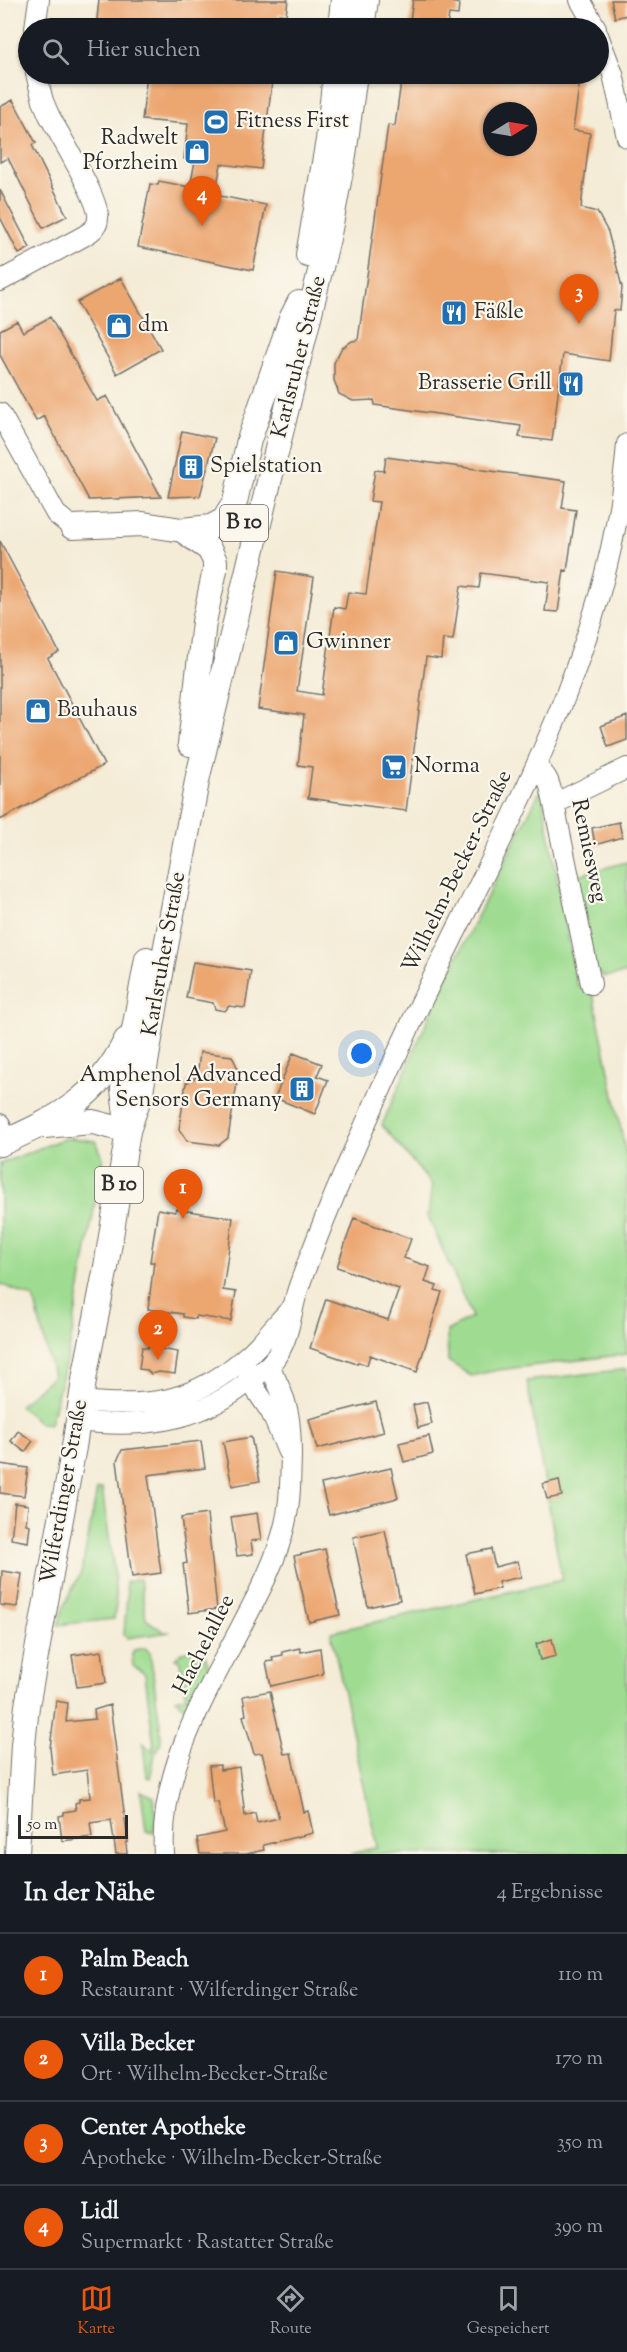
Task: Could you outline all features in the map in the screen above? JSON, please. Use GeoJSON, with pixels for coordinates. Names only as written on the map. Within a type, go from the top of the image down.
{"type":"FeatureCollection","features":[{"type":"Feature","properties":{"kind":"main road"},"geometry":{"type":"LineString","coordinates":[[341,18],[343,0]]}},
{"type":"Feature","properties":{"kind":"main road"},"geometry":{"type":"LineString","coordinates":[[363,18],[366,0]]}},
{"type":"Feature","properties":{"kind":"main road","name":"Karlsruher Straße"},"geometry":{"type":"LineString","coordinates":[[128,1131],[123,1089],[134,1024],[190,744],[299,303],[328,140],[334,84]]}},
{"type":"Feature","properties":{"kind":"main road","name":"Karlsruher Straße"},"geometry":{"type":"LineString","coordinates":[[128,1131],[141,1092],[172,907],[200,765],[237,607],[308,330],[329,234],[344,156],[354,84]]}},
{"type":"Feature","properties":{"kind":"main road"},"geometry":{"type":"LineString","coordinates":[[72,527],[143,524],[182,530],[211,526],[221,522],[235,501],[249,440],[291,319],[299,303]]}},
{"type":"Feature","properties":{"kind":"main road"},"geometry":{"type":"LineString","coordinates":[[182,530],[209,549],[215,561],[203,631],[190,744]]}},
{"type":"Feature","properties":{"kind":"main road"},"geometry":{"type":"LineString","coordinates":[[40,1126],[83,1099],[100,1082],[121,1052],[134,1024]]}},
{"type":"Feature","properties":{"kind":"main road"},"geometry":{"type":"LineString","coordinates":[[69,1108],[98,1110],[128,1131]]}},
{"type":"Feature","properties":{"kind":"main road"},"geometry":{"type":"LineString","coordinates":[[1,1137],[40,1126],[93,1122],[128,1131]]}},
{"type":"Feature","properties":{"kind":"main road","name":"Wilferdinger Straße"},"geometry":{"type":"LineString","coordinates":[[17,1854],[27,1706],[128,1131]]}},
{"type":"Feature","properties":{"kind":"street"},"geometry":{"type":"LineString","coordinates":[[36,18],[39,0]]}},
{"type":"Feature","properties":{"kind":"street"},"geometry":{"type":"LineString","coordinates":[[580,0],[590,18]]}},
{"type":"Feature","properties":{"kind":"street"},"geometry":{"type":"LineString","coordinates":[[609,63],[627,137]]}},
{"type":"Feature","properties":{"kind":"street"},"geometry":{"type":"LineString","coordinates":[[0,281],[84,236],[96,226],[98,220],[96,204],[49,115],[39,84]]}},
{"type":"Feature","properties":{"kind":"street"},"geometry":{"type":"LineString","coordinates":[[0,413],[56,514],[72,527]]}},
{"type":"Feature","properties":{"kind":"street","name":"Wilhelm-Becker-Straße"},"geometry":{"type":"LineString","coordinates":[[80,1411],[134,1425],[177,1418],[215,1404],[250,1381],[269,1366],[284,1343],[290,1325],[292,1308],[322,1224],[397,1052],[536,768],[558,716],[585,642],[603,578],[621,502],[627,444]]}},
{"type":"Feature","properties":{"kind":"street","name":"Remiesweg"},"geometry":{"type":"LineString","coordinates":[[536,768],[543,771],[547,777],[554,804],[591,984]]}},
{"type":"Feature","properties":{"kind":"street"},"geometry":{"type":"LineString","coordinates":[[554,804],[627,768]]}},
{"type":"Feature","properties":{"kind":"street","name":"Wilhelm-Becker-Straße"},"geometry":{"type":"LineString","coordinates":[[80,1411],[164,1401],[204,1387],[226,1374],[250,1354],[273,1326],[292,1308]]}},
{"type":"Feature","properties":{"kind":"street"},"geometry":{"type":"LineString","coordinates":[[250,1381],[247,1368],[250,1354],[269,1366]]}},
{"type":"Feature","properties":{"kind":"street","name":"Hachelallee"},"geometry":{"type":"LineString","coordinates":[[164,1854],[165,1808],[179,1754],[253,1604],[279,1544],[285,1524],[290,1493],[291,1421],[286,1403],[269,1366]]}},
{"type":"Feature","properties":{"kind":"street","name":"Hachelallee"},"geometry":{"type":"LineString","coordinates":[[250,1381],[271,1412],[291,1458]]}},
{"type":"Feature","properties":{"kind":"green space"},"geometry":{"type":"Polygon","coordinates":[[[541,789],[577,985],[591,984],[627,1159],[627,1354],[498,1370],[471,1376],[448,1361],[447,1331],[472,1317],[428,1216],[432,1185],[382,1125],[441,989],[541,789]]]}},
{"type":"Feature","properties":{"kind":"green space"},"geometry":{"type":"Polygon","coordinates":[[[627,862],[627,973],[604,977],[595,969],[574,876],[627,862]]]}},
{"type":"Feature","properties":{"kind":"green space"},"geometry":{"type":"Polygon","coordinates":[[[72,1138],[96,1141],[103,1158],[69,1350],[50,1424],[40,1423],[19,1406],[53,1376],[34,1298],[0,1284],[0,1164],[60,1140],[72,1138]]]}},
{"type":"Feature","properties":{"kind":"green space"},"geometry":{"type":"Polygon","coordinates":[[[627,1369],[627,1854],[350,1854],[377,1847],[331,1632],[562,1580],[527,1381],[627,1369]]]}},
{"type":"Feature","properties":{"kind":"green space"},"geometry":{"type":"Polygon","coordinates":[[[102,1489],[114,1571],[116,1605],[114,1619],[58,1625],[64,1606],[82,1570],[97,1490],[102,1489]]]}},
{"type":"Feature","properties":{"kind":"green space"},"geometry":{"type":"Polygon","coordinates":[[[140,1579],[146,1619],[164,1632],[170,1632],[127,1638],[124,1635],[126,1582],[140,1579]]]}},
{"type":"Feature","properties":{"kind":"green space"},"geometry":{"type":"Polygon","coordinates":[[[145,1648],[150,1652],[161,1733],[161,1742],[157,1752],[152,1748],[154,1745],[145,1674],[133,1666],[134,1650],[145,1648]]]}},
{"type":"Feature","properties":{"kind":"green space"},"geometry":{"type":"Polygon","coordinates":[[[193,1650],[205,1655],[209,1667],[191,1704],[182,1706],[176,1699],[186,1697],[181,1661],[175,1659],[182,1652],[193,1650]]]}},
{"type":"Feature","properties":{"kind":"green space"},"geometry":{"type":"Polygon","coordinates":[[[143,1743],[155,1754],[150,1778],[147,1777],[143,1743]]]}},
{"type":"Feature","properties":{"kind":"green space"},"geometry":{"type":"Polygon","coordinates":[[[141,1791],[154,1797],[156,1817],[153,1833],[146,1831],[141,1791]]]}},
{"type":"Feature","properties":{"kind":"building"},"geometry":{"type":"Polygon","coordinates":[[[99,0],[288,0],[286,15],[279,14],[278,18],[97,18],[99,0]]]}},
{"type":"Feature","properties":{"kind":"building"},"geometry":{"type":"Polygon","coordinates":[[[413,0],[451,0],[459,4],[458,15],[449,14],[448,18],[410,18],[413,0]]]}},
{"type":"Feature","properties":{"kind":"building"},"geometry":{"type":"Polygon","coordinates":[[[611,0],[627,0],[627,15],[615,18],[611,0]]]}},
{"type":"Feature","properties":{"kind":"building"},"geometry":{"type":"Polygon","coordinates":[[[146,84],[272,84],[261,169],[221,164],[215,195],[266,205],[253,270],[138,247],[150,184],[158,185],[159,181],[190,187],[195,161],[184,159],[188,124],[142,120],[146,84]]]}},
{"type":"Feature","properties":{"kind":"building"},"geometry":{"type":"Polygon","coordinates":[[[401,84],[579,84],[573,130],[590,133],[581,208],[597,212],[608,232],[622,287],[620,311],[614,310],[609,361],[563,354],[552,441],[519,437],[521,426],[375,405],[374,400],[353,401],[339,394],[334,380],[334,363],[341,349],[352,341],[358,340],[388,125],[395,126],[401,84]]]}},
{"type":"Feature","properties":{"kind":"building"},"geometry":{"type":"Polygon","coordinates":[[[13,100],[36,143],[32,145],[67,216],[43,228],[8,158],[0,162],[0,107],[13,100]]]}},
{"type":"Feature","properties":{"kind":"building"},"geometry":{"type":"Polygon","coordinates":[[[0,190],[30,248],[19,254],[0,217],[0,190]]]}},
{"type":"Feature","properties":{"kind":"building","name":"dm"},"geometry":{"type":"Polygon","coordinates":[[[121,278],[161,349],[117,374],[77,302],[121,278]]]}},
{"type":"Feature","properties":{"kind":"building"},"geometry":{"type":"Polygon","coordinates":[[[50,317],[97,401],[107,396],[161,497],[89,500],[44,416],[36,421],[0,355],[0,330],[17,321],[23,332],[50,317]]]}},
{"type":"Feature","properties":{"kind":"building","name":"Spielstation"},"geometry":{"type":"Polygon","coordinates":[[[182,431],[215,438],[200,496],[168,497],[182,431]]]}},
{"type":"Feature","properties":{"kind":"building"},"geometry":{"type":"Polygon","coordinates":[[[386,457],[566,481],[562,508],[576,510],[558,612],[545,611],[549,582],[481,573],[479,588],[461,586],[453,640],[443,639],[441,659],[426,657],[406,811],[308,798],[312,767],[298,765],[304,715],[258,709],[277,571],[314,577],[297,691],[322,695],[334,607],[345,609],[348,592],[366,594],[379,502],[370,501],[375,470],[384,471],[386,457]]]}},
{"type":"Feature","properties":{"kind":"building","name":"Bauhaus"},"geometry":{"type":"Polygon","coordinates":[[[0,541],[59,652],[48,658],[104,765],[0,820],[0,541]]]}},
{"type":"Feature","properties":{"kind":"building"},"geometry":{"type":"Polygon","coordinates":[[[627,716],[627,740],[608,747],[601,726],[627,716]]]}},
{"type":"Feature","properties":{"kind":"building"},"geometry":{"type":"Polygon","coordinates":[[[619,822],[622,837],[595,845],[592,828],[619,822]]]}},
{"type":"Feature","properties":{"kind":"building"},"geometry":{"type":"Polygon","coordinates":[[[193,962],[251,971],[245,1008],[229,1006],[225,1011],[215,1009],[213,1003],[186,998],[193,962]]]}},
{"type":"Feature","properties":{"kind":"building"},"geometry":{"type":"Polygon","coordinates":[[[200,1052],[232,1056],[239,1071],[228,1138],[219,1145],[187,1141],[179,1129],[186,1083],[197,1077],[200,1052]]]}},
{"type":"Feature","properties":{"kind":"building","name":"Amphenol Advanced Sensors Germany"},"geometry":{"type":"Polygon","coordinates":[[[293,1053],[322,1064],[317,1076],[328,1080],[315,1114],[275,1098],[293,1053]]]}},
{"type":"Feature","properties":{"kind":"building"},"geometry":{"type":"Polygon","coordinates":[[[158,1209],[175,1212],[176,1209],[233,1218],[223,1290],[236,1292],[231,1321],[196,1316],[196,1319],[183,1317],[183,1314],[148,1309],[154,1262],[150,1262],[158,1209]]]}},
{"type":"Feature","properties":{"kind":"building"},"geometry":{"type":"Polygon","coordinates":[[[354,1218],[411,1239],[404,1258],[430,1267],[425,1282],[437,1286],[435,1290],[442,1292],[417,1372],[370,1355],[367,1365],[358,1362],[357,1364],[310,1348],[326,1299],[388,1320],[399,1289],[337,1267],[354,1218]]]}},
{"type":"Feature","properties":{"kind":"building"},"geometry":{"type":"Polygon","coordinates":[[[149,1343],[161,1345],[160,1349],[178,1352],[175,1374],[159,1372],[151,1374],[147,1370],[139,1369],[142,1347],[148,1348],[149,1343]]]}},
{"type":"Feature","properties":{"kind":"building"},"geometry":{"type":"Polygon","coordinates":[[[376,1402],[384,1432],[317,1449],[309,1419],[376,1402]]]}},
{"type":"Feature","properties":{"kind":"building"},"geometry":{"type":"Polygon","coordinates":[[[427,1402],[432,1424],[418,1428],[413,1405],[427,1402]]]}},
{"type":"Feature","properties":{"kind":"building"},"geometry":{"type":"Polygon","coordinates":[[[18,1431],[33,1441],[25,1452],[11,1441],[18,1431]]]}},
{"type":"Feature","properties":{"kind":"building"},"geometry":{"type":"Polygon","coordinates":[[[429,1436],[433,1454],[404,1462],[399,1443],[429,1436]]]}},
{"type":"Feature","properties":{"kind":"building"},"geometry":{"type":"Polygon","coordinates":[[[251,1437],[260,1481],[232,1486],[223,1442],[251,1437]]]}},
{"type":"Feature","properties":{"kind":"building"},"geometry":{"type":"Polygon","coordinates":[[[201,1441],[205,1468],[148,1475],[161,1573],[132,1577],[117,1461],[122,1450],[201,1441]]]}},
{"type":"Feature","properties":{"kind":"building"},"geometry":{"type":"Polygon","coordinates":[[[0,1464],[28,1468],[24,1496],[0,1493],[0,1464]]]}},
{"type":"Feature","properties":{"kind":"building"},"geometry":{"type":"Polygon","coordinates":[[[391,1468],[398,1498],[329,1515],[321,1484],[391,1468]]]}},
{"type":"Feature","properties":{"kind":"building"},"geometry":{"type":"Polygon","coordinates":[[[559,1480],[562,1496],[547,1499],[543,1484],[559,1480]]]}},
{"type":"Feature","properties":{"kind":"building"},"geometry":{"type":"Polygon","coordinates":[[[15,1503],[28,1505],[26,1524],[30,1525],[28,1542],[11,1539],[15,1503]]]}},
{"type":"Feature","properties":{"kind":"building"},"geometry":{"type":"Polygon","coordinates":[[[257,1513],[261,1540],[251,1541],[253,1554],[237,1556],[231,1517],[257,1513]]]}},
{"type":"Feature","properties":{"kind":"building"},"geometry":{"type":"Polygon","coordinates":[[[207,1514],[217,1609],[189,1613],[183,1564],[187,1563],[181,1518],[207,1514]]]}},
{"type":"Feature","properties":{"kind":"building"},"geometry":{"type":"Polygon","coordinates":[[[385,1530],[400,1600],[368,1607],[353,1537],[385,1530]]]}},
{"type":"Feature","properties":{"kind":"building"},"geometry":{"type":"Polygon","coordinates":[[[325,1549],[340,1615],[309,1622],[294,1556],[325,1549]]]}},
{"type":"Feature","properties":{"kind":"building"},"geometry":{"type":"Polygon","coordinates":[[[491,1549],[495,1567],[518,1561],[521,1577],[498,1582],[500,1588],[475,1594],[466,1554],[491,1549]]]}},
{"type":"Feature","properties":{"kind":"building"},"geometry":{"type":"Polygon","coordinates":[[[2,1571],[22,1574],[17,1607],[0,1605],[2,1571]]]}},
{"type":"Feature","properties":{"kind":"building"},"geometry":{"type":"Polygon","coordinates":[[[552,1639],[556,1656],[540,1660],[536,1644],[552,1639]]]}},
{"type":"Feature","properties":{"kind":"building"},"geometry":{"type":"Polygon","coordinates":[[[300,1648],[301,1652],[320,1648],[323,1674],[271,1686],[266,1662],[273,1661],[272,1657],[283,1655],[282,1652],[300,1648]]]}},
{"type":"Feature","properties":{"kind":"building"},"geometry":{"type":"Polygon","coordinates":[[[102,1651],[106,1683],[77,1687],[72,1655],[102,1651]]]}},
{"type":"Feature","properties":{"kind":"building"},"geometry":{"type":"Polygon","coordinates":[[[270,1691],[284,1754],[291,1753],[304,1812],[308,1811],[313,1833],[263,1845],[264,1850],[246,1854],[200,1854],[197,1838],[225,1832],[218,1802],[213,1803],[209,1766],[220,1765],[220,1770],[239,1767],[245,1816],[255,1813],[257,1823],[279,1818],[262,1753],[254,1754],[243,1716],[246,1715],[243,1696],[270,1691]]]}},
{"type":"Feature","properties":{"kind":"building"},"geometry":{"type":"Polygon","coordinates":[[[56,1701],[68,1703],[66,1722],[95,1719],[94,1710],[110,1705],[128,1842],[126,1843],[127,1854],[116,1854],[111,1820],[90,1823],[92,1837],[62,1841],[59,1816],[64,1815],[64,1812],[76,1810],[75,1803],[79,1802],[79,1799],[90,1798],[87,1770],[53,1775],[50,1748],[56,1701]]]}},
{"type":"Feature","properties":{"kind":"place","name":"Fitness First"},"geometry":{"type":"Point","coordinates":[216,122]}},
{"type":"Feature","properties":{"kind":"place","name":"Radwelt Pforzheim"},"geometry":{"type":"Point","coordinates":[197,152]}},
{"type":"Feature","properties":{"kind":"place","name":"Lidl"},"geometry":{"type":"Point","coordinates":[202,226]}},
{"type":"Feature","properties":{"kind":"place","name":"Fäßle"},"geometry":{"type":"Point","coordinates":[454,313]}},
{"type":"Feature","properties":{"kind":"place","name":"Center Apotheke"},"geometry":{"type":"Point","coordinates":[579,324]}},
{"type":"Feature","properties":{"kind":"place","name":"dm"},"geometry":{"type":"Point","coordinates":[119,326]}},
{"type":"Feature","properties":{"kind":"place","name":"Brasserie Grill"},"geometry":{"type":"Point","coordinates":[571,384]}},
{"type":"Feature","properties":{"kind":"place","name":"Spielstation"},"geometry":{"type":"Point","coordinates":[191,467]}},
{"type":"Feature","properties":{"kind":"place","name":"Gwinner"},"geometry":{"type":"Point","coordinates":[286,643]}},
{"type":"Feature","properties":{"kind":"place","name":"Bauhaus"},"geometry":{"type":"Point","coordinates":[38,711]}},
{"type":"Feature","properties":{"kind":"place","name":"Norma"},"geometry":{"type":"Point","coordinates":[394,767]}},
{"type":"Feature","properties":{"kind":"place","name":"Amphenol Advanced Sensors Germany"},"geometry":{"type":"Point","coordinates":[302,1089]}},
{"type":"Feature","properties":{"kind":"place","name":"Palm Beach"},"geometry":{"type":"Point","coordinates":[183,1219]}},
{"type":"Feature","properties":{"kind":"place","name":"Villa Becker"},"geometry":{"type":"Point","coordinates":[158,1360]}}]}
